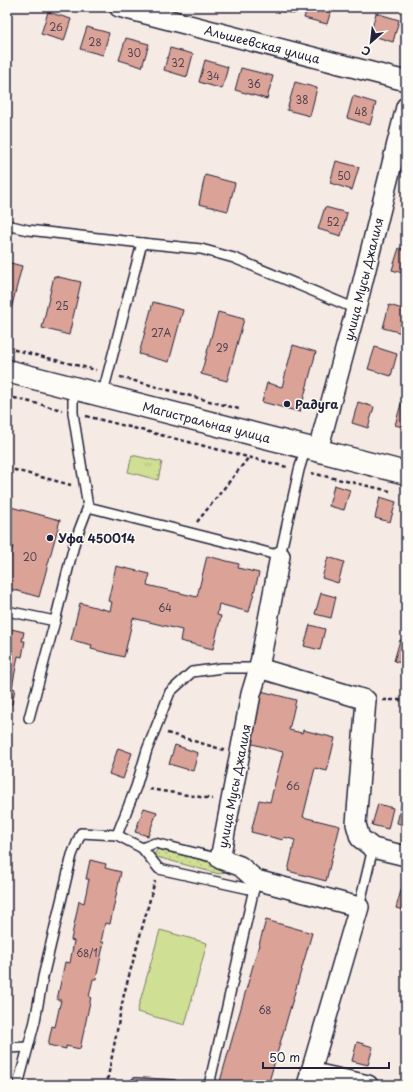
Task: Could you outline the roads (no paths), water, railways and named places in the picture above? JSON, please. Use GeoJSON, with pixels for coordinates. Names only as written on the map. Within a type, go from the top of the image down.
{"type":"FeatureCollection","features":[{"type":"Feature","properties":{"kind":"street","name":"Альшеевская улица"},"geometry":{"type":"LineString","coordinates":[[119,7],[406,81]]}},
{"type":"Feature","properties":{"kind":"street","name":"улица Мусы Джалиля"},"geometry":{"type":"LineString","coordinates":[[312,448],[356,309],[406,107]]}},
{"type":"Feature","properties":{"kind":"street","name":"Магистральная улица"},"geometry":{"type":"LineString","coordinates":[[7,371],[406,473]]}},
{"type":"Feature","properties":{"kind":"street","name":"улица Мусы Джалиля"},"geometry":{"type":"LineString","coordinates":[[280,556],[220,859],[240,866],[255,885],[359,907]]}},
{"type":"Feature","properties":{"kind":"street"},"geometry":{"type":"LineString","coordinates":[[259,668],[366,700],[356,824],[360,838],[374,848],[406,856]]}},
{"type":"Feature","properties":{"kind":"street"},"geometry":{"type":"LineString","coordinates":[[359,907],[308,1078],[368,1085]]}},
{"type":"Feature","properties":{"kind":"lane"},"geometry":{"type":"LineString","coordinates":[[7,225],[28,230],[201,249],[234,258],[356,309]]}},
{"type":"Feature","properties":{"kind":"lane"},"geometry":{"type":"LineString","coordinates":[[102,396],[142,243]]}},
{"type":"Feature","properties":{"kind":"lane"},"geometry":{"type":"LineString","coordinates":[[29,718],[75,541],[88,507],[73,413],[72,388]]}},
{"type":"Feature","properties":{"kind":"lane"},"geometry":{"type":"LineString","coordinates":[[88,507],[280,556],[299,470],[312,448]]}},
{"type":"Feature","properties":{"kind":"lane"},"geometry":{"type":"LineString","coordinates":[[7,611],[55,621]]}},
{"type":"Feature","properties":{"kind":"lane"},"geometry":{"type":"LineString","coordinates":[[117,835],[136,787],[146,750],[170,692],[192,672],[222,668],[259,668]]}},
{"type":"Feature","properties":{"kind":"lane"},"geometry":{"type":"LineString","coordinates":[[18,1085],[35,1020],[43,977],[72,855],[82,833],[117,835],[142,848],[159,869],[255,885],[208,1085]]}},
{"type":"Feature","properties":{"kind":"lane"},"geometry":{"type":"LineString","coordinates":[[142,848],[155,844],[220,859]]}},
{"type":"Feature","properties":{"kind":"lane"},"geometry":{"type":"LineString","coordinates":[[359,907],[374,848]]}},
{"type":"Feature","properties":{"kind":"lane"},"geometry":{"type":"LineString","coordinates":[[7,1048],[28,1047]]}},
{"type":"Feature","properties":{"kind":"lane"},"geometry":{"type":"LineString","coordinates":[[135,1085],[136,1083],[173,1085]]}},
{"type":"Feature","properties":{"kind":"place","name":"Радуга"},"geometry":{"type":"Point","coordinates":[287,404]}},
{"type":"Feature","properties":{"kind":"place","name":"Уфа 450014"},"geometry":{"type":"Point","coordinates":[50,538]}}]}
